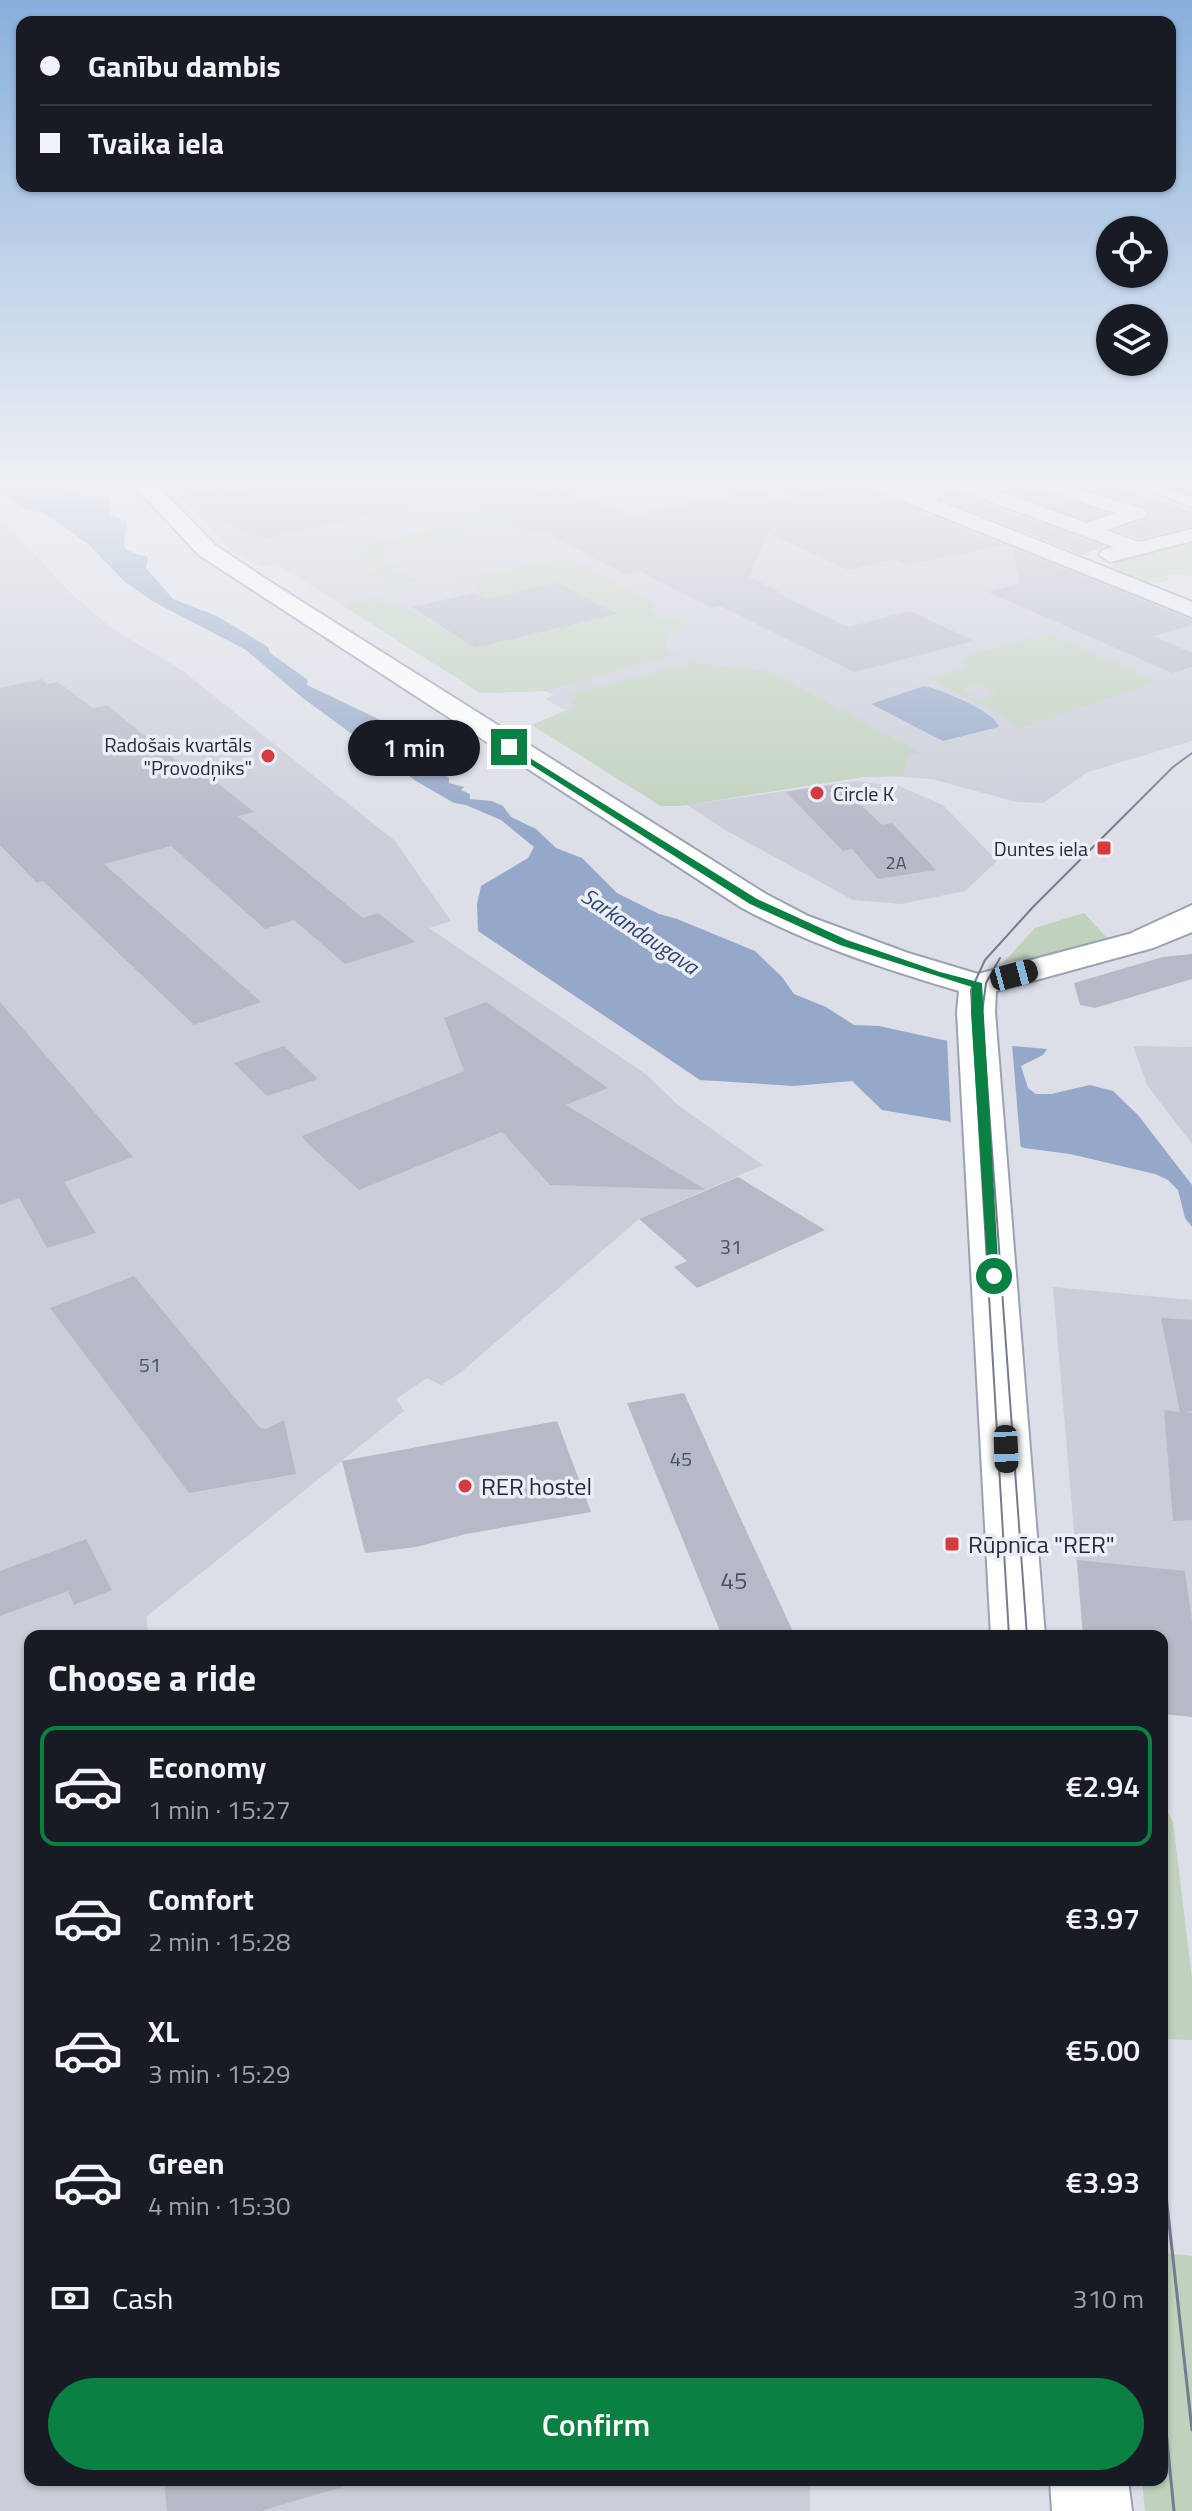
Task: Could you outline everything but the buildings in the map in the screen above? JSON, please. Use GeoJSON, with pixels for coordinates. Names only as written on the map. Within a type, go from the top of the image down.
{"type":"FeatureCollection","features":[{"type":"Feature","properties":{"kind":"main road"},"geometry":{"type":"LineString","coordinates":[[279,597],[488,734],[754,901],[843,942],[936,974],[977,999]]}},
{"type":"Feature","properties":{"kind":"main road"},"geometry":{"type":"LineString","coordinates":[[977,999],[1141,941],[1181,924],[1192,915]]}},
{"type":"Feature","properties":{"kind":"main road"},"geometry":{"type":"LineString","coordinates":[[1141,941],[1192,937]]}},
{"type":"Feature","properties":{"kind":"main road"},"geometry":{"type":"LineString","coordinates":[[977,999],[987,1192],[1018,1630]]}},
{"type":"Feature","properties":{"kind":"main road"},"geometry":{"type":"LineString","coordinates":[[1090,2486],[1092,2511]]}},
{"type":"Feature","properties":{"kind":"street"},"geometry":{"type":"LineString","coordinates":[[1160,597],[1192,610]]}},
{"type":"Feature","properties":{"kind":"shaded area"},"geometry":{"type":"Polygon","coordinates":[[[0,597],[76,597],[110,627],[183,671],[395,841],[451,921],[429,928],[647,1075],[679,1106],[763,1165],[639,1219],[460,1373],[441,1385],[427,1378],[396,1399],[404,1411],[146,1617],[148,1630],[24,1630],[24,2486],[810,2486],[810,2511],[0,2511],[0,597]]]}},
{"type":"Feature","properties":{"kind":"shaded area"},"geometry":{"type":"Polygon","coordinates":[[[329,597],[1146,597],[1192,616],[1192,741],[1088,772],[1043,803],[1017,802],[931,779],[890,776],[863,777],[693,804],[855,781],[899,786],[943,805],[997,861],[965,891],[901,904],[853,900],[727,831],[687,805],[661,806],[532,725],[566,711],[545,699],[554,695],[545,691],[480,693],[329,597]]]}},
{"type":"Feature","properties":{"kind":"shaded area"},"geometry":{"type":"Polygon","coordinates":[[[1133,1046],[1192,1047],[1192,1144],[1147,1085],[1133,1046]]]}},
{"type":"Feature","properties":{"kind":"shaded area"},"geometry":{"type":"Polygon","coordinates":[[[1053,1287],[1192,1300],[1192,1717],[1168,1652],[1168,1630],[1082,1630],[1053,1287]]]}},
{"type":"Feature","properties":{"kind":"green space"},"geometry":{"type":"Polygon","coordinates":[[[383,597],[376,600],[389,608],[402,606],[476,648],[616,615],[583,597],[644,597],[658,605],[646,610],[662,619],[679,617],[679,629],[665,630],[666,653],[680,653],[546,691],[480,693],[342,605],[383,597]]]}},
{"type":"Feature","properties":{"kind":"green space"},"geometry":{"type":"Polygon","coordinates":[[[481,597],[507,597],[490,602],[481,597]]]}},
{"type":"Feature","properties":{"kind":"green space"},"geometry":{"type":"Polygon","coordinates":[[[1050,633],[1156,682],[1018,729],[1008,719],[968,698],[980,699],[997,694],[979,684],[962,689],[972,695],[965,697],[927,679],[963,669],[967,658],[978,653],[1050,633]]]}},
{"type":"Feature","properties":{"kind":"green space"},"geometry":{"type":"Polygon","coordinates":[[[692,663],[769,671],[921,753],[908,754],[903,776],[863,777],[679,806],[661,806],[532,725],[576,706],[570,701],[577,697],[573,693],[692,663]]]}},
{"type":"Feature","properties":{"kind":"green space"},"geometry":{"type":"Polygon","coordinates":[[[1084,913],[1109,940],[1002,964],[1035,928],[1084,913]]]}},
{"type":"Feature","properties":{"kind":"green space"},"geometry":{"type":"Polygon","coordinates":[[[1168,1812],[1173,1822],[1192,1979],[1192,2040],[1168,2039],[1168,1812]]]}},
{"type":"Feature","properties":{"kind":"green space"},"geometry":{"type":"Polygon","coordinates":[[[1168,2253],[1192,2256],[1192,2511],[1145,2511],[1143,2486],[1168,2486],[1168,2253]]]}},
{"type":"Feature","properties":{"kind":"water","name":"Sarkandaugava"},"geometry":{"type":"Polygon","coordinates":[[[147,597],[171,597],[217,616],[268,647],[270,653],[308,680],[307,685],[391,725],[390,730],[449,778],[449,783],[464,787],[461,790],[470,794],[470,799],[492,801],[503,806],[511,817],[536,829],[556,848],[582,858],[617,893],[659,914],[755,951],[782,977],[794,994],[826,1007],[854,1025],[879,1026],[943,1040],[1047,1049],[1043,1055],[1021,1066],[1028,1088],[1036,1094],[1051,1094],[1090,1085],[1113,1091],[1138,1115],[1192,1185],[1192,1227],[1185,1218],[1178,1190],[1168,1180],[1155,1174],[1070,1154],[1024,1148],[947,1121],[882,1110],[852,1081],[794,1086],[700,1080],[478,931],[477,904],[481,886],[528,858],[534,847],[501,820],[454,803],[416,781],[304,699],[246,650],[147,597]]]}},
{"type":"Feature","properties":{"kind":"water"},"geometry":{"type":"Polygon","coordinates":[[[924,686],[978,708],[999,727],[943,741],[871,704],[924,686]]]}},
{"type":"Feature","properties":{"kind":"pier"},"geometry":{"type":"Polygon","coordinates":[[[947,1037],[1012,1044],[1021,1152],[951,1127],[947,1037]]]}},
{"type":"Feature","properties":{"kind":"tram line"},"geometry":{"type":"LineString","coordinates":[[1009,1630],[971,990],[985,960],[1033,907],[1173,767],[1192,753]]}},
{"type":"Feature","properties":{"kind":"tram line"},"geometry":{"type":"LineString","coordinates":[[1000,958],[986,983],[982,1013],[1027,1630]]}},
{"type":"Feature","properties":{"kind":"tram line"},"geometry":{"type":"LineString","coordinates":[[1168,2213],[1192,2430]]}},
{"type":"Feature","properties":{"kind":"tram line"},"geometry":{"type":"LineString","coordinates":[[1168,2450],[1174,2511]]}},
{"type":"Feature","properties":{"kind":"place","name":"Radošais kvartāls \"Provodņiks\""},"geometry":{"type":"Point","coordinates":[268,756]}},
{"type":"Feature","properties":{"kind":"place","name":"Circle K"},"geometry":{"type":"Point","coordinates":[817,793]}},
{"type":"Feature","properties":{"kind":"place","name":"Duntes iela"},"geometry":{"type":"Point","coordinates":[1104,848]}},
{"type":"Feature","properties":{"kind":"place","name":"RER hostel"},"geometry":{"type":"Point","coordinates":[465,1486]}},
{"type":"Feature","properties":{"kind":"place","name":"Rūpnīca \"RER\""},"geometry":{"type":"Point","coordinates":[952,1544]}},
{"type":"Feature","properties":{"kind":"route"},"geometry":{"type":"LineString","coordinates":[[509,747],[754,901],[796,923],[895,961],[978,985],[976,1012],[994,1276]]}}]}
